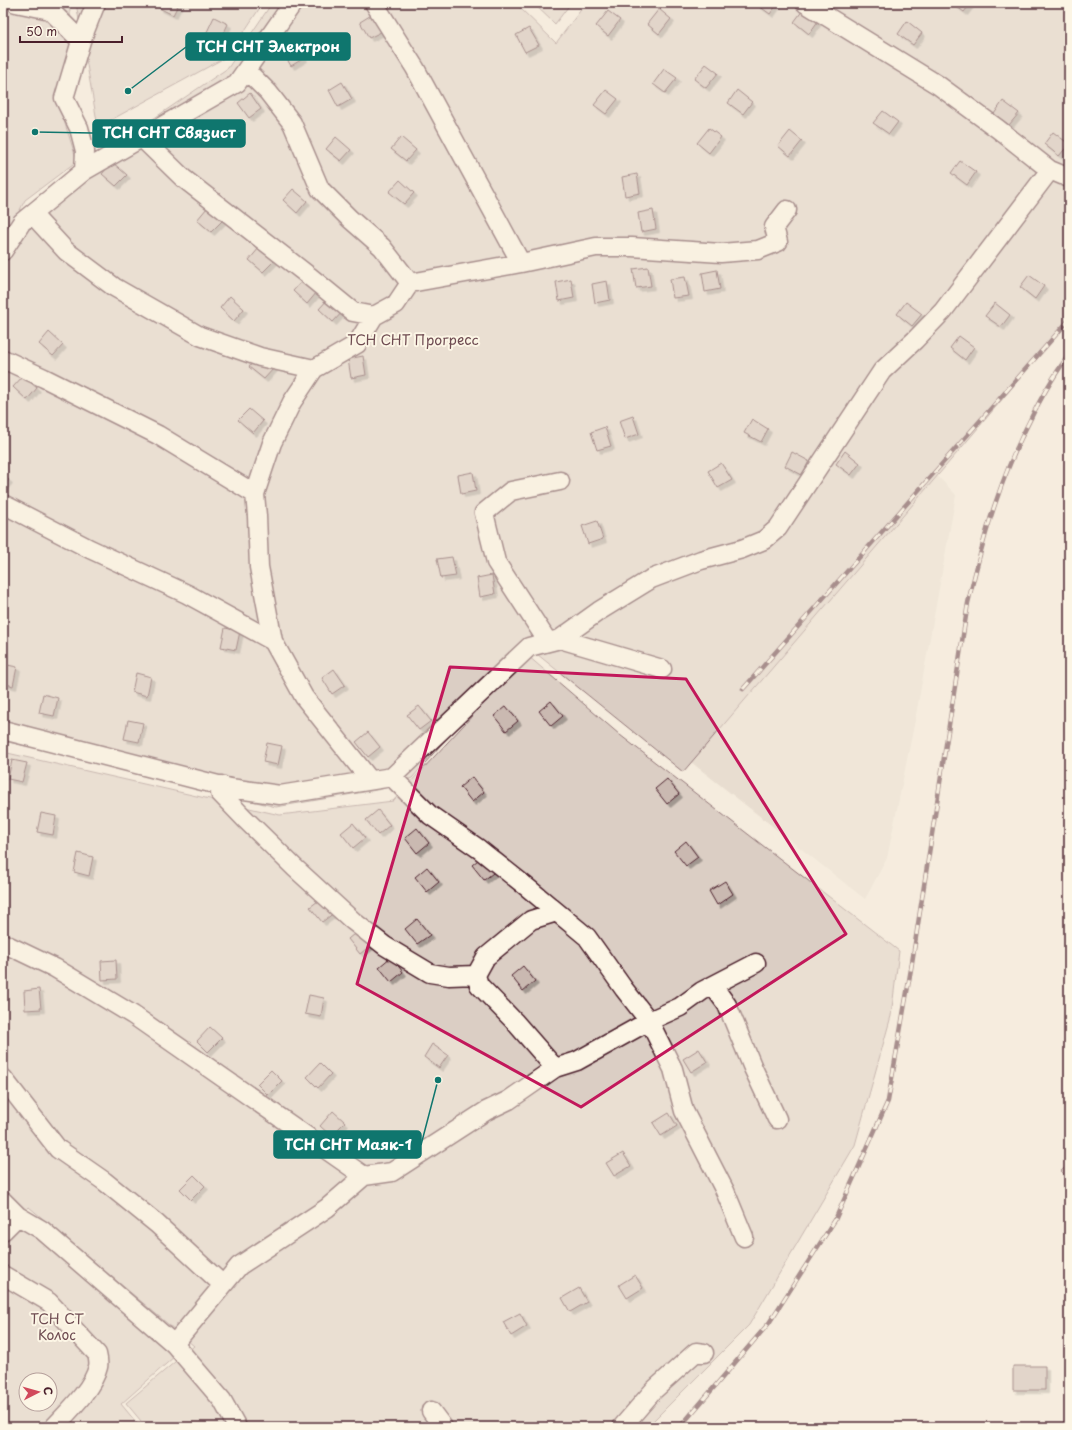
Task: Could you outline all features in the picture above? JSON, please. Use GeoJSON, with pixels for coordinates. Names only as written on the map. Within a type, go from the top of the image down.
{"type":"FeatureCollection","features":[{"type":"Feature","properties":{"kind":"street"},"geometry":{"type":"LineString","coordinates":[[16,3],[50,10],[81,40]]}},
{"type":"Feature","properties":{"kind":"street"},"geometry":{"type":"LineString","coordinates":[[84,171],[85,151],[79,128],[64,98],[81,40],[96,3]]}},
{"type":"Feature","properties":{"kind":"street"},"geometry":{"type":"LineString","coordinates":[[3,251],[22,222],[84,171],[237,83],[294,3]]}},
{"type":"Feature","properties":{"kind":"street"},"geometry":{"type":"LineString","coordinates":[[374,3],[415,68],[521,263]]}},
{"type":"Feature","properties":{"kind":"street"},"geometry":{"type":"LineString","coordinates":[[805,3],[938,86],[998,129],[1050,170],[1069,178]]}},
{"type":"Feature","properties":{"kind":"street"},"geometry":{"type":"LineString","coordinates":[[246,70],[268,92],[292,123],[320,189],[350,219],[382,247],[410,283]]}},
{"type":"Feature","properties":{"kind":"street"},"geometry":{"type":"LineString","coordinates":[[142,138],[183,178],[354,312],[374,316]]}},
{"type":"Feature","properties":{"kind":"street"},"geometry":{"type":"LineString","coordinates":[[3,730],[221,785],[280,795],[392,777],[529,647],[554,640],[651,580],[701,560],[742,549],[764,540],[778,528],[882,371],[943,311],[1050,170]]}},
{"type":"Feature","properties":{"kind":"street"},"geometry":{"type":"LineString","coordinates":[[370,780],[304,697],[273,642],[259,567],[255,494],[272,443],[292,402],[314,369],[357,344],[374,316],[396,304],[410,283],[521,263],[596,247],[632,247],[721,253],[758,250],[778,242],[774,227],[787,210]]}},
{"type":"Feature","properties":{"kind":"street"},"geometry":{"type":"LineString","coordinates":[[32,214],[66,251],[114,287],[200,336],[260,357],[314,369]]}},
{"type":"Feature","properties":{"kind":"street"},"geometry":{"type":"LineString","coordinates":[[3,359],[158,435],[255,494]]}},
{"type":"Feature","properties":{"kind":"street"},"geometry":{"type":"LineString","coordinates":[[560,481],[511,492],[484,513],[496,562],[554,640],[662,669]]}},
{"type":"Feature","properties":{"kind":"street"},"geometry":{"type":"LineString","coordinates":[[3,504],[90,549],[187,594],[273,642]]}},
{"type":"Feature","properties":{"kind":"street"},"geometry":{"type":"LineString","coordinates":[[392,777],[430,815],[479,849],[587,937],[649,1021],[674,1069],[684,1111],[725,1191],[744,1237]]}},
{"type":"Feature","properties":{"kind":"street"},"geometry":{"type":"LineString","coordinates":[[221,785],[220,793],[245,819],[295,868],[353,921],[385,946],[430,973],[449,976],[476,975]]}},
{"type":"Feature","properties":{"kind":"street"},"geometry":{"type":"LineString","coordinates":[[555,1068],[514,1021],[479,985],[476,975],[486,957],[531,920],[556,912]]}},
{"type":"Feature","properties":{"kind":"street"},"geometry":{"type":"LineString","coordinates":[[3,943],[55,968],[133,1015],[364,1176]]}},
{"type":"Feature","properties":{"kind":"street"},"geometry":{"type":"LineString","coordinates":[[174,1344],[239,1266],[327,1208],[364,1176],[392,1172],[486,1111],[509,1100],[555,1068],[577,1061],[649,1021],[680,1007],[702,991],[756,963]]}},
{"type":"Feature","properties":{"kind":"street"},"geometry":{"type":"LineString","coordinates":[[713,986],[727,1005],[753,1068],[777,1119]]}},
{"type":"Feature","properties":{"kind":"street"},"geometry":{"type":"LineString","coordinates":[[3,1078],[58,1149],[104,1181],[157,1224],[223,1285]]}},
{"type":"Feature","properties":{"kind":"street"},"geometry":{"type":"LineString","coordinates":[[3,1201],[18,1216],[42,1230],[174,1344],[222,1400],[237,1427]]}},
{"type":"Feature","properties":{"kind":"street"},"geometry":{"type":"LineString","coordinates":[[3,1231],[18,1216]]}},
{"type":"Feature","properties":{"kind":"street"},"geometry":{"type":"LineString","coordinates":[[3,1275],[49,1302],[97,1354],[99,1366],[93,1381],[54,1427]]}},
{"type":"Feature","properties":{"kind":"street"},"geometry":{"type":"LineString","coordinates":[[622,1427],[654,1390],[696,1352],[704,1353]]}},
{"type":"Feature","properties":{"kind":"street"},"geometry":{"type":"LineString","coordinates":[[431,1411],[444,1427]]}},
{"type":"Feature","properties":{"kind":"highlighted area"},"geometry":{"type":"Polygon","coordinates":[[[450,667],[686,679],[846,934],[581,1107],[357,984],[450,667]]]}},
{"type":"Feature","properties":{"kind":"shaded area"},"geometry":{"type":"Polygon","coordinates":[[[920,458],[956,495],[915,720],[887,858],[865,899],[588,681],[920,458]]]}},
{"type":"Feature","properties":{"kind":"green space"},"geometry":{"type":"Polygon","coordinates":[[[3,3],[69,3],[73,42],[58,102],[77,161],[25,200],[3,243],[3,3]]]}},
{"type":"Feature","properties":{"kind":"green space"},"geometry":{"type":"Polygon","coordinates":[[[76,3],[263,3],[228,56],[98,127],[76,3]]]}},
{"type":"Feature","properties":{"kind":"green space","name":"ТСН СНТ Прогресс"},"geometry":{"type":"Polygon","coordinates":[[[272,3],[515,3],[556,43],[586,3],[1069,3],[1069,320],[957,453],[683,772],[527,646],[412,778],[382,789],[276,807],[77,757],[3,741],[3,248],[31,202],[228,68],[272,3]]]}},
{"type":"Feature","properties":{"kind":"green space"},"geometry":{"type":"Polygon","coordinates":[[[533,3],[571,3],[555,24],[533,3]]]}},
{"type":"Feature","properties":{"kind":"green space"},"geometry":{"type":"Polygon","coordinates":[[[528,656],[620,735],[899,951],[891,1016],[855,1145],[749,1325],[647,1427],[146,1427],[126,1403],[194,1346],[29,1207],[3,1235],[3,752],[280,815],[393,801],[528,656]]]}},
{"type":"Feature","properties":{"kind":"green space","name":"ТСН СТ Колос"},"geometry":{"type":"Polygon","coordinates":[[[22,1223],[175,1356],[121,1404],[140,1427],[3,1427],[3,1243],[22,1223]]]}},
{"type":"Feature","properties":{"kind":"building"},"geometry":{"type":"Polygon","coordinates":[[[162,3],[179,3],[173,15],[159,8],[162,3]]]}},
{"type":"Feature","properties":{"kind":"building"},"geometry":{"type":"Polygon","coordinates":[[[755,3],[778,3],[770,14],[755,3]]]}},
{"type":"Feature","properties":{"kind":"building"},"geometry":{"type":"Polygon","coordinates":[[[952,3],[971,3],[964,12],[952,3]]]}},
{"type":"Feature","properties":{"kind":"building"},"geometry":{"type":"Polygon","coordinates":[[[659,9],[671,19],[659,34],[647,24],[659,9]]]}},
{"type":"Feature","properties":{"kind":"building"},"geometry":{"type":"Polygon","coordinates":[[[803,10],[818,21],[809,34],[794,22],[803,10]]]}},
{"type":"Feature","properties":{"kind":"building"},"geometry":{"type":"Polygon","coordinates":[[[608,11],[620,20],[608,36],[596,26],[608,11]]]}},
{"type":"Feature","properties":{"kind":"building"},"geometry":{"type":"Polygon","coordinates":[[[373,14],[383,31],[369,38],[360,22],[373,14]]]}},
{"type":"Feature","properties":{"kind":"building"},"geometry":{"type":"Polygon","coordinates":[[[214,17],[228,24],[220,41],[206,34],[214,17]]]}},
{"type":"Feature","properties":{"kind":"building"},"geometry":{"type":"Polygon","coordinates":[[[907,21],[922,33],[913,45],[898,34],[907,21]]]}},
{"type":"Feature","properties":{"kind":"building"},"geometry":{"type":"Polygon","coordinates":[[[529,28],[539,45],[525,52],[516,35],[529,28]]]}},
{"type":"Feature","properties":{"kind":"building"},"geometry":{"type":"Polygon","coordinates":[[[295,41],[304,58],[291,66],[281,49],[295,41]]]}},
{"type":"Feature","properties":{"kind":"building"},"geometry":{"type":"Polygon","coordinates":[[[706,64],[718,73],[706,88],[694,79],[706,64]]]}},
{"type":"Feature","properties":{"kind":"building"},"geometry":{"type":"Polygon","coordinates":[[[664,69],[677,78],[665,93],[653,84],[664,69]]]}},
{"type":"Feature","properties":{"kind":"building"},"geometry":{"type":"Polygon","coordinates":[[[342,82],[352,99],[338,107],[329,90],[342,82]]]}},
{"type":"Feature","properties":{"kind":"building"},"geometry":{"type":"Polygon","coordinates":[[[606,90],[618,99],[606,114],[594,105],[606,90]]]}},
{"type":"Feature","properties":{"kind":"building"},"geometry":{"type":"Polygon","coordinates":[[[737,90],[752,102],[743,114],[728,103],[737,90]]]}},
{"type":"Feature","properties":{"kind":"building"},"geometry":{"type":"Polygon","coordinates":[[[250,93],[261,109],[249,118],[238,103],[250,93]]]}},
{"type":"Feature","properties":{"kind":"building"},"geometry":{"type":"Polygon","coordinates":[[[1003,101],[1019,113],[1009,125],[994,114],[1003,101]]]}},
{"type":"Feature","properties":{"kind":"building"},"geometry":{"type":"Polygon","coordinates":[[[883,111],[898,122],[889,134],[873,123],[883,111]]]}},
{"type":"Feature","properties":{"kind":"building"},"geometry":{"type":"Polygon","coordinates":[[[709,128],[721,137],[709,153],[697,143],[709,128]]]}},
{"type":"Feature","properties":{"kind":"building"},"geometry":{"type":"Polygon","coordinates":[[[790,131],[802,141],[790,156],[778,146],[790,131]]]}},
{"type":"Feature","properties":{"kind":"building"},"geometry":{"type":"Polygon","coordinates":[[[1053,132],[1069,144],[1059,156],[1044,144],[1053,132]]]}},
{"type":"Feature","properties":{"kind":"building"},"geometry":{"type":"Polygon","coordinates":[[[336,137],[351,150],[341,161],[326,149],[336,137]]]}},
{"type":"Feature","properties":{"kind":"building"},"geometry":{"type":"Polygon","coordinates":[[[401,137],[416,150],[406,161],[391,149],[401,137]]]}},
{"type":"Feature","properties":{"kind":"building"},"geometry":{"type":"Polygon","coordinates":[[[960,161],[976,172],[967,185],[951,173],[960,161]]]}},
{"type":"Feature","properties":{"kind":"building"},"geometry":{"type":"Polygon","coordinates":[[[112,162],[127,175],[116,186],[102,174],[112,162]]]}},
{"type":"Feature","properties":{"kind":"building"},"geometry":{"type":"Polygon","coordinates":[[[637,174],[640,193],[625,196],[622,177],[637,174]]]}},
{"type":"Feature","properties":{"kind":"building"},"geometry":{"type":"Polygon","coordinates":[[[400,180],[414,193],[404,204],[389,192],[400,180]]]}},
{"type":"Feature","properties":{"kind":"building"},"geometry":{"type":"Polygon","coordinates":[[[293,189],[307,201],[297,213],[283,200],[293,189]]]}},
{"type":"Feature","properties":{"kind":"building"},"geometry":{"type":"Polygon","coordinates":[[[207,208],[222,221],[211,232],[197,220],[207,208]]]}},
{"type":"Feature","properties":{"kind":"building"},"geometry":{"type":"Polygon","coordinates":[[[653,210],[656,229],[641,232],[638,213],[653,210]]]}},
{"type":"Feature","properties":{"kind":"building"},"geometry":{"type":"Polygon","coordinates":[[[259,248],[274,261],[263,272],[249,260],[259,248]]]}},
{"type":"Feature","properties":{"kind":"building"},"geometry":{"type":"Polygon","coordinates":[[[648,267],[651,286],[636,288],[633,269],[648,267]]]}},
{"type":"Feature","properties":{"kind":"building"},"geometry":{"type":"Polygon","coordinates":[[[717,270],[720,289],[705,292],[702,273],[717,270]]]}},
{"type":"Feature","properties":{"kind":"building"},"geometry":{"type":"Polygon","coordinates":[[[1029,275],[1044,286],[1035,299],[1020,287],[1029,275]]]}},
{"type":"Feature","properties":{"kind":"building"},"geometry":{"type":"Polygon","coordinates":[[[685,277],[689,296],[673,298],[670,279],[685,277]]]}},
{"type":"Feature","properties":{"kind":"building"},"geometry":{"type":"Polygon","coordinates":[[[571,279],[574,298],[559,301],[556,282],[571,279]]]}},
{"type":"Feature","properties":{"kind":"building"},"geometry":{"type":"Polygon","coordinates":[[[303,280],[317,292],[307,304],[293,291],[303,280]]]}},
{"type":"Feature","properties":{"kind":"building"},"geometry":{"type":"Polygon","coordinates":[[[607,281],[610,300],[595,303],[592,284],[607,281]]]}},
{"type":"Feature","properties":{"kind":"building"},"geometry":{"type":"Polygon","coordinates":[[[230,296],[244,309],[234,321],[220,308],[230,296]]]}},
{"type":"Feature","properties":{"kind":"building"},"geometry":{"type":"Polygon","coordinates":[[[329,298],[344,310],[333,322],[319,309],[329,298]]]}},
{"type":"Feature","properties":{"kind":"building"},"geometry":{"type":"Polygon","coordinates":[[[906,302],[922,314],[912,326],[897,314],[906,302]]]}},
{"type":"Feature","properties":{"kind":"building"},"geometry":{"type":"Polygon","coordinates":[[[995,303],[1010,315],[1001,327],[985,316],[995,303]]]}},
{"type":"Feature","properties":{"kind":"building"},"geometry":{"type":"Polygon","coordinates":[[[49,332],[63,345],[53,356],[39,344],[49,332]]]}},
{"type":"Feature","properties":{"kind":"building"},"geometry":{"type":"Polygon","coordinates":[[[959,336],[974,347],[965,360],[950,348],[959,336]]]}},
{"type":"Feature","properties":{"kind":"building"},"geometry":{"type":"Polygon","coordinates":[[[259,355],[274,368],[264,379],[249,367],[259,355]]]}},
{"type":"Feature","properties":{"kind":"building"},"geometry":{"type":"Polygon","coordinates":[[[363,356],[366,375],[351,378],[348,359],[363,356]]]}},
{"type":"Feature","properties":{"kind":"building"},"geometry":{"type":"Polygon","coordinates":[[[23,376],[37,388],[27,400],[13,387],[23,376]]]}},
{"type":"Feature","properties":{"kind":"building"},"geometry":{"type":"Polygon","coordinates":[[[249,409],[263,421],[253,433],[238,420],[249,409]]]}},
{"type":"Feature","properties":{"kind":"building"},"geometry":{"type":"Polygon","coordinates":[[[633,416],[639,434],[625,439],[619,421],[633,416]]]}},
{"type":"Feature","properties":{"kind":"building"},"geometry":{"type":"Polygon","coordinates":[[[752,419],[768,429],[761,442],[744,433],[752,419]]]}},
{"type":"Feature","properties":{"kind":"building"},"geometry":{"type":"Polygon","coordinates":[[[605,427],[611,446],[597,450],[591,432],[605,427]]]}},
{"type":"Feature","properties":{"kind":"building"},"geometry":{"type":"Polygon","coordinates":[[[845,451],[860,463],[851,475],[836,464],[845,451]]]}},
{"type":"Feature","properties":{"kind":"building"},"geometry":{"type":"Polygon","coordinates":[[[792,452],[809,461],[802,475],[785,466],[792,452]]]}},
{"type":"Feature","properties":{"kind":"building"},"geometry":{"type":"Polygon","coordinates":[[[721,463],[732,480],[718,488],[708,471],[721,463]]]}},
{"type":"Feature","properties":{"kind":"building"},"geometry":{"type":"Polygon","coordinates":[[[473,472],[476,491],[461,494],[458,475],[473,472]]]}},
{"type":"Feature","properties":{"kind":"building"},"geometry":{"type":"Polygon","coordinates":[[[3,475],[9,480],[3,487],[3,475]]]}},
{"type":"Feature","properties":{"kind":"building"},"geometry":{"type":"Polygon","coordinates":[[[597,521],[603,539],[588,544],[582,526],[597,521]]]}},
{"type":"Feature","properties":{"kind":"building"},"geometry":{"type":"Polygon","coordinates":[[[452,557],[456,576],[441,578],[437,559],[452,557]]]}},
{"type":"Feature","properties":{"kind":"building"},"geometry":{"type":"Polygon","coordinates":[[[492,575],[495,594],[480,597],[477,578],[492,575]]]}},
{"type":"Feature","properties":{"kind":"building"},"geometry":{"type":"Polygon","coordinates":[[[225,628],[240,631],[236,650],[221,647],[225,628]]]}},
{"type":"Feature","properties":{"kind":"building"},"geometry":{"type":"Polygon","coordinates":[[[3,664],[17,667],[13,686],[3,683],[3,664]]]}},
{"type":"Feature","properties":{"kind":"building"},"geometry":{"type":"Polygon","coordinates":[[[334,669],[345,685],[332,694],[322,678],[334,669]]]}},
{"type":"Feature","properties":{"kind":"building"},"geometry":{"type":"Polygon","coordinates":[[[136,673],[151,677],[147,696],[132,692],[136,673]]]}},
{"type":"Feature","properties":{"kind":"building"},"geometry":{"type":"Polygon","coordinates":[[[43,694],[58,698],[54,716],[39,713],[43,694]]]}},
{"type":"Feature","properties":{"kind":"building"},"geometry":{"type":"Polygon","coordinates":[[[551,701],[563,716],[551,726],[539,711],[551,701]]]}},
{"type":"Feature","properties":{"kind":"building"},"geometry":{"type":"Polygon","coordinates":[[[419,706],[431,721],[419,730],[407,715],[419,706]]]}},
{"type":"Feature","properties":{"kind":"building"},"geometry":{"type":"Polygon","coordinates":[[[506,706],[518,721],[506,731],[494,716],[506,706]]]}},
{"type":"Feature","properties":{"kind":"building"},"geometry":{"type":"Polygon","coordinates":[[[128,720],[143,723],[139,742],[124,739],[128,720]]]}},
{"type":"Feature","properties":{"kind":"building"},"geometry":{"type":"Polygon","coordinates":[[[368,732],[380,747],[368,757],[356,742],[368,732]]]}},
{"type":"Feature","properties":{"kind":"building"},"geometry":{"type":"Polygon","coordinates":[[[267,743],[282,746],[278,765],[263,762],[267,743]]]}},
{"type":"Feature","properties":{"kind":"building"},"geometry":{"type":"Polygon","coordinates":[[[12,760],[27,763],[22,782],[8,779],[12,760]]]}},
{"type":"Feature","properties":{"kind":"building"},"geometry":{"type":"Polygon","coordinates":[[[472,777],[484,792],[472,802],[460,787],[472,777]]]}},
{"type":"Feature","properties":{"kind":"building"},"geometry":{"type":"Polygon","coordinates":[[[667,779],[679,794],[667,804],[655,789],[667,779]]]}},
{"type":"Feature","properties":{"kind":"building"},"geometry":{"type":"Polygon","coordinates":[[[378,810],[390,825],[378,835],[366,820],[378,810]]]}},
{"type":"Feature","properties":{"kind":"building"},"geometry":{"type":"Polygon","coordinates":[[[41,813],[56,816],[53,835],[37,832],[41,813]]]}},
{"type":"Feature","properties":{"kind":"building"},"geometry":{"type":"Polygon","coordinates":[[[353,823],[365,838],[353,848],[341,833],[353,823]]]}},
{"type":"Feature","properties":{"kind":"building"},"geometry":{"type":"Polygon","coordinates":[[[417,828],[429,843],[417,853],[405,838],[417,828]]]}},
{"type":"Feature","properties":{"kind":"building"},"geometry":{"type":"Polygon","coordinates":[[[686,841],[698,857],[686,866],[674,851],[686,841]]]}},
{"type":"Feature","properties":{"kind":"building"},"geometry":{"type":"Polygon","coordinates":[[[78,853],[93,857],[89,876],[74,872],[78,853]]]}},
{"type":"Feature","properties":{"kind":"building"},"geometry":{"type":"Polygon","coordinates":[[[484,855],[497,870],[484,880],[472,865],[484,855]]]}},
{"type":"Feature","properties":{"kind":"building"},"geometry":{"type":"Polygon","coordinates":[[[427,867],[439,882],[427,892],[415,877],[427,867]]]}},
{"type":"Feature","properties":{"kind":"building"},"geometry":{"type":"Polygon","coordinates":[[[725,881],[733,894],[717,905],[709,891],[725,881]]]}},
{"type":"Feature","properties":{"kind":"building"},"geometry":{"type":"Polygon","coordinates":[[[322,898],[334,913],[322,922],[310,907],[322,898]]]}},
{"type":"Feature","properties":{"kind":"building"},"geometry":{"type":"Polygon","coordinates":[[[417,919],[430,935],[417,944],[405,929],[417,919]]]}},
{"type":"Feature","properties":{"kind":"building"},"geometry":{"type":"Polygon","coordinates":[[[360,929],[372,944],[360,954],[348,939],[360,929]]]}},
{"type":"Feature","properties":{"kind":"building"},"geometry":{"type":"Polygon","coordinates":[[[391,957],[403,972],[391,982],[379,967],[391,957]]]}},
{"type":"Feature","properties":{"kind":"building"},"geometry":{"type":"Polygon","coordinates":[[[116,960],[117,979],[102,980],[101,961],[116,960]]]}},
{"type":"Feature","properties":{"kind":"building"},"geometry":{"type":"Polygon","coordinates":[[[523,966],[535,981],[523,991],[511,976],[523,966]]]}},
{"type":"Feature","properties":{"kind":"building"},"geometry":{"type":"Polygon","coordinates":[[[39,989],[41,1009],[25,1010],[24,991],[39,989]]]}},
{"type":"Feature","properties":{"kind":"building"},"geometry":{"type":"Polygon","coordinates":[[[309,995],[324,998],[321,1017],[305,1014],[309,995]]]}},
{"type":"Feature","properties":{"kind":"building"},"geometry":{"type":"Polygon","coordinates":[[[210,1027],[222,1038],[208,1052],[197,1041],[210,1027]]]}},
{"type":"Feature","properties":{"kind":"building"},"geometry":{"type":"Polygon","coordinates":[[[432,1044],[448,1055],[439,1068],[424,1057],[432,1044]]]}},
{"type":"Feature","properties":{"kind":"building"},"geometry":{"type":"Polygon","coordinates":[[[699,1049],[707,1062],[691,1072],[683,1059],[699,1049]]]}},
{"type":"Feature","properties":{"kind":"building"},"geometry":{"type":"Polygon","coordinates":[[[320,1063],[331,1074],[318,1088],[307,1077],[320,1063]]]}},
{"type":"Feature","properties":{"kind":"building"},"geometry":{"type":"Polygon","coordinates":[[[271,1070],[282,1081],[268,1095],[257,1084],[271,1070]]]}},
{"type":"Feature","properties":{"kind":"building"},"geometry":{"type":"Polygon","coordinates":[[[333,1111],[345,1122],[331,1136],[320,1126],[333,1111]]]}},
{"type":"Feature","properties":{"kind":"building"},"geometry":{"type":"Polygon","coordinates":[[[669,1113],[677,1126],[661,1136],[653,1123],[669,1113]]]}},
{"type":"Feature","properties":{"kind":"building"},"geometry":{"type":"Polygon","coordinates":[[[623,1153],[631,1166],[614,1176],[606,1163],[623,1153]]]}},
{"type":"Feature","properties":{"kind":"building"},"geometry":{"type":"Polygon","coordinates":[[[1069,1164],[1069,1180],[1061,1171],[1069,1164]]]}},
{"type":"Feature","properties":{"kind":"building"},"geometry":{"type":"Polygon","coordinates":[[[194,1175],[205,1186],[191,1200],[180,1189],[194,1175]]]}},
{"type":"Feature","properties":{"kind":"building"},"geometry":{"type":"Polygon","coordinates":[[[635,1275],[643,1288],[627,1298],[619,1285],[635,1275]]]}},
{"type":"Feature","properties":{"kind":"building"},"geometry":{"type":"Polygon","coordinates":[[[579,1288],[587,1302],[570,1312],[562,1298],[579,1288]]]}},
{"type":"Feature","properties":{"kind":"building"},"geometry":{"type":"Polygon","coordinates":[[[520,1313],[527,1326],[511,1336],[503,1322],[520,1313]]]}},
{"type":"Feature","properties":{"kind":"building"},"geometry":{"type":"Polygon","coordinates":[[[1013,1366],[1045,1366],[1045,1390],[1013,1390],[1013,1366]]]}},
{"type":"Feature","properties":{"kind":"railway"},"geometry":{"type":"LineString","coordinates":[[743,689],[1069,320]]}},
{"type":"Feature","properties":{"kind":"railway"},"geometry":{"type":"LineString","coordinates":[[680,1427],[769,1323],[835,1220],[888,1101],[911,969],[968,603],[974,578],[995,505],[1022,435],[1054,376],[1069,355]]}},
{"type":"Feature","properties":{"kind":"place","name":"ТСН СНТ Электрон"},"geometry":{"type":"Point","coordinates":[128,91]}},
{"type":"Feature","properties":{"kind":"place","name":"ТСН СНТ Связист"},"geometry":{"type":"Point","coordinates":[35,132]}},
{"type":"Feature","properties":{"kind":"place","name":"ТСН СНТ Маяк-1"},"geometry":{"type":"Point","coordinates":[438,1080]}}]}
